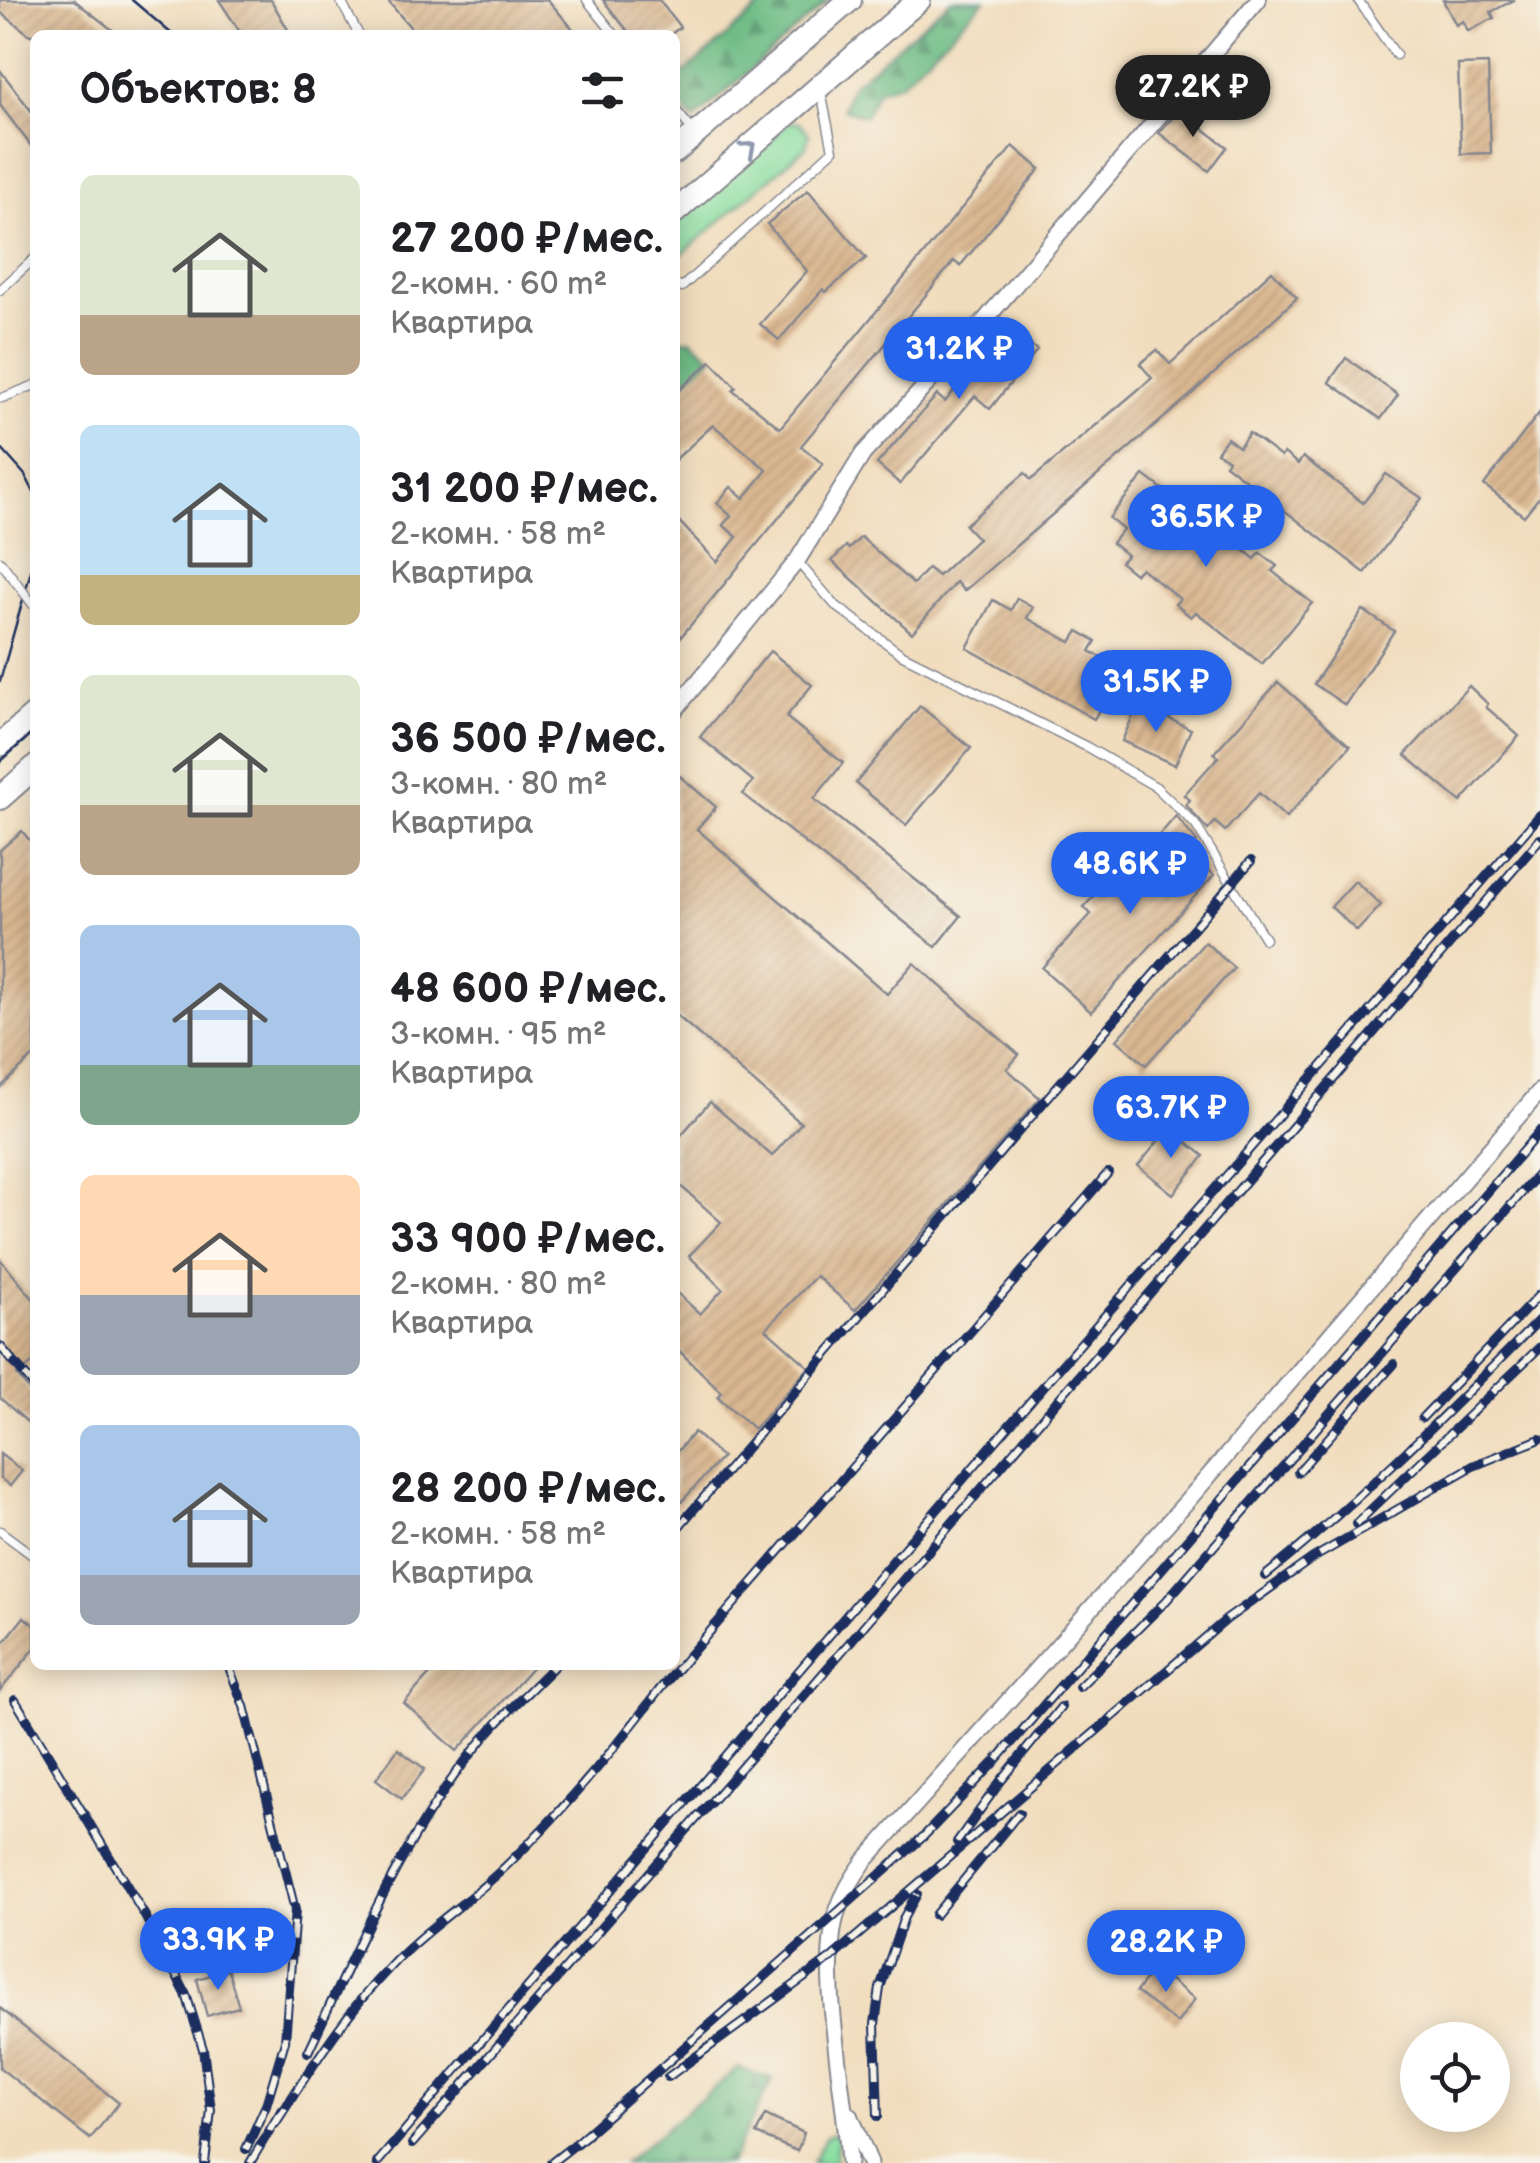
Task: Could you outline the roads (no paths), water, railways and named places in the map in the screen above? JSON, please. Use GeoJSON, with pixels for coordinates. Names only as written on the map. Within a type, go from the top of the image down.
{"type":"FeatureCollection","features":[{"type":"Feature","properties":{"kind":"main road"},"geometry":{"type":"LineString","coordinates":[[680,148],[850,0]]}},
{"type":"Feature","properties":{"kind":"main road"},"geometry":{"type":"LineString","coordinates":[[680,208],[919,0]]}},
{"type":"Feature","properties":{"kind":"main road"},"geometry":{"type":"LineString","coordinates":[[0,744],[30,718]]}},
{"type":"Feature","properties":{"kind":"main road"},"geometry":{"type":"LineString","coordinates":[[0,798],[30,771]]}},
{"type":"Feature","properties":{"kind":"street"},"geometry":{"type":"LineString","coordinates":[[680,704],[797,561],[862,454],[980,326],[1258,0]]}},
{"type":"Feature","properties":{"kind":"street"},"geometry":{"type":"LineString","coordinates":[[849,2163],[830,1959],[836,1913],[846,1888],[864,1862],[1189,1499],[1540,1091]]}},
{"type":"Feature","properties":{"kind":"street"},"geometry":{"type":"LineString","coordinates":[[844,2097],[870,2163]]}},
{"type":"Feature","properties":{"kind":"lane"},"geometry":{"type":"LineString","coordinates":[[340,0],[356,30]]}},
{"type":"Feature","properties":{"kind":"lane"},"geometry":{"type":"LineString","coordinates":[[587,0],[611,30]]}},
{"type":"Feature","properties":{"kind":"lane"},"geometry":{"type":"LineString","coordinates":[[1358,0],[1396,55]]}},
{"type":"Feature","properties":{"kind":"lane"},"geometry":{"type":"LineString","coordinates":[[680,285],[833,150],[820,86]]}},
{"type":"Feature","properties":{"kind":"lane"},"geometry":{"type":"LineString","coordinates":[[680,116],[695,135]]}},
{"type":"Feature","properties":{"kind":"lane"},"geometry":{"type":"LineString","coordinates":[[0,290],[30,263]]}},
{"type":"Feature","properties":{"kind":"lane"},"geometry":{"type":"LineString","coordinates":[[0,398],[30,387]]}},
{"type":"Feature","properties":{"kind":"lane"},"geometry":{"type":"LineString","coordinates":[[0,561],[30,601]]}},
{"type":"Feature","properties":{"kind":"lane"},"geometry":{"type":"LineString","coordinates":[[797,561],[835,605],[901,654],[1087,747],[1156,787],[1195,824],[1265,938]]}},
{"type":"Feature","properties":{"kind":"lane"},"geometry":{"type":"LineString","coordinates":[[0,1531],[30,1554]]}},
{"type":"Feature","properties":{"kind":"tram line"},"geometry":{"type":"LineString","coordinates":[[132,0],[167,30]]}},
{"type":"Feature","properties":{"kind":"tram line"},"geometry":{"type":"LineString","coordinates":[[0,447],[30,484]]}},
{"type":"Feature","properties":{"kind":"tram line"},"geometry":{"type":"LineString","coordinates":[[0,681],[30,575]]}},
{"type":"Feature","properties":{"kind":"tram line"},"geometry":{"type":"LineString","coordinates":[[0,762],[30,735]]}},
{"type":"Feature","properties":{"kind":"railway"},"geometry":{"type":"LineString","coordinates":[[377,2163],[988,1450],[1540,815]]}},
{"type":"Feature","properties":{"kind":"railway"},"geometry":{"type":"LineString","coordinates":[[412,2144],[788,1714],[1540,839]]}},
{"type":"Feature","properties":{"kind":"railway"},"geometry":{"type":"LineString","coordinates":[[680,1525],[1251,861]]}},
{"type":"Feature","properties":{"kind":"railway"},"geometry":{"type":"LineString","coordinates":[[576,2143],[924,1836],[994,1763],[1540,1131]]}},
{"type":"Feature","properties":{"kind":"railway"},"geometry":{"type":"LineString","coordinates":[[1079,1687],[1166,1601],[1540,1172]]}},
{"type":"Feature","properties":{"kind":"railway"},"geometry":{"type":"LineString","coordinates":[[680,1666],[1108,1173]]}},
{"type":"Feature","properties":{"kind":"railway"},"geometry":{"type":"LineString","coordinates":[[1422,1418],[1540,1294]]}},
{"type":"Feature","properties":{"kind":"railway"},"geometry":{"type":"LineString","coordinates":[[1265,1576],[1372,1484],[1540,1319]]}},
{"type":"Feature","properties":{"kind":"railway"},"geometry":{"type":"LineString","coordinates":[[0,1346],[30,1381]]}},
{"type":"Feature","properties":{"kind":"railway"},"geometry":{"type":"LineString","coordinates":[[1356,1524],[1540,1347]]}},
{"type":"Feature","properties":{"kind":"railway"},"geometry":{"type":"LineString","coordinates":[[1298,1472],[1394,1364]]}},
{"type":"Feature","properties":{"kind":"railway"},"geometry":{"type":"LineString","coordinates":[[668,2077],[830,1959],[1227,1619],[1313,1558],[1473,1466],[1540,1439]]}},
{"type":"Feature","properties":{"kind":"railway"},"geometry":{"type":"LineString","coordinates":[[230,1670],[244,1706],[295,1910],[285,2041],[266,2105],[246,2149]]}},
{"type":"Feature","properties":{"kind":"railway"},"geometry":{"type":"LineString","coordinates":[[308,2052],[384,1892],[428,1814],[489,1733],[550,1670]]}},
{"type":"Feature","properties":{"kind":"railway"},"geometry":{"type":"LineString","coordinates":[[275,2124],[356,2005],[417,1941],[530,1843],[676,1670]]}},
{"type":"Feature","properties":{"kind":"railway"},"geometry":{"type":"LineString","coordinates":[[15,1700],[145,1916],[186,1994],[203,2049],[211,2110],[205,2163]]}},
{"type":"Feature","properties":{"kind":"railway"},"geometry":{"type":"LineString","coordinates":[[957,1842],[1061,1707]]}},
{"type":"Feature","properties":{"kind":"railway"},"geometry":{"type":"LineString","coordinates":[[935,1915],[1019,1813]]}},
{"type":"Feature","properties":{"kind":"railway"},"geometry":{"type":"LineString","coordinates":[[878,2116],[875,2024],[880,1988],[904,1917],[917,1894]]}},
{"type":"Feature","properties":{"kind":"railway"},"geometry":{"type":"LineString","coordinates":[[250,2163],[281,2111]]}},
{"type":"Feature","properties":{"kind":"railway"},"geometry":{"type":"LineString","coordinates":[[551,2163],[587,2135]]}}]}
